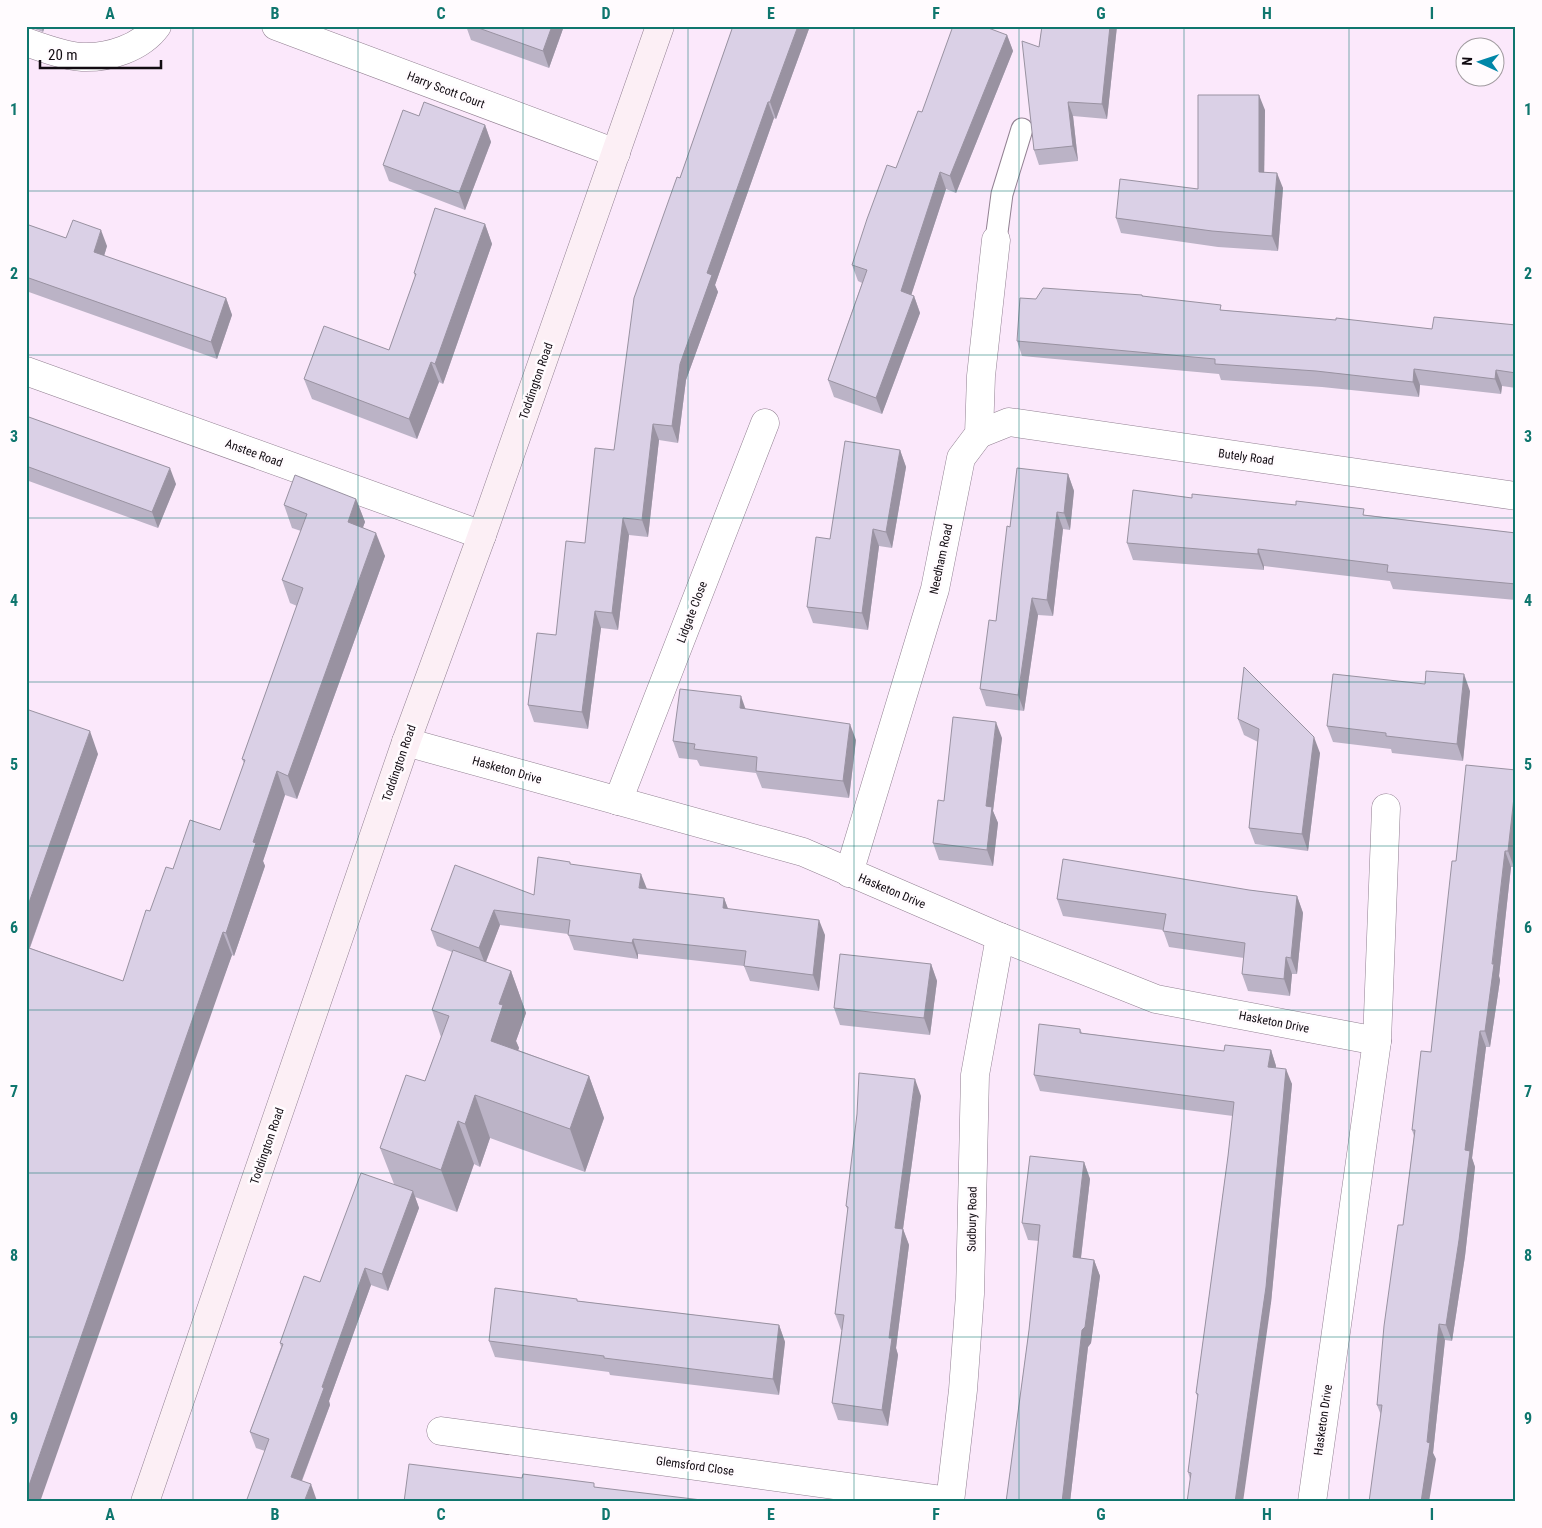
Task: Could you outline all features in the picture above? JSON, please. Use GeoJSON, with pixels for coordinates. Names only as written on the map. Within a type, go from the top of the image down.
{"type":"FeatureCollection","features":[{"type":"Feature","properties":{"kind":"main road","name":"Toddington Road"},"geometry":{"type":"LineString","coordinates":[[145,1502],[406,742],[482,535],[660,26]]}},
{"type":"Feature","properties":{"kind":"street"},"geometry":{"type":"LineString","coordinates":[[26,42],[82,57],[136,47],[150,36],[157,26]]}},
{"type":"Feature","properties":{"kind":"street","name":"Harry Scott Court"},"geometry":{"type":"LineString","coordinates":[[276,26],[616,153]]}},
{"type":"Feature","properties":{"kind":"street"},"geometry":{"type":"LineString","coordinates":[[979,434],[981,376],[996,240]]}},
{"type":"Feature","properties":{"kind":"street","name":"Anstee Road"},"geometry":{"type":"LineString","coordinates":[[26,371],[482,535]]}},
{"type":"Feature","properties":{"kind":"street","name":"Butely Road"},"geometry":{"type":"LineString","coordinates":[[979,434],[1009,422],[1516,496]]}},
{"type":"Feature","properties":{"kind":"street","name":"Lidgate Close"},"geometry":{"type":"LineString","coordinates":[[618,802],[765,423]]}},
{"type":"Feature","properties":{"kind":"street","name":"Needham Road"},"geometry":{"type":"LineString","coordinates":[[849,873],[935,589],[961,458],[979,434]]}},
{"type":"Feature","properties":{"kind":"street","name":"Hasketon Drive"},"geometry":{"type":"LineString","coordinates":[[406,742],[803,852],[1000,937],[1156,999],[1377,1042]]}},
{"type":"Feature","properties":{"kind":"street","name":"Hasketon Drive"},"geometry":{"type":"LineString","coordinates":[[1312,1502],[1377,1042],[1386,808]]}},
{"type":"Feature","properties":{"kind":"street","name":"Sudbury Road"},"geometry":{"type":"LineString","coordinates":[[950,1501],[964,1390],[970,1294],[975,1074],[1000,937]]}},
{"type":"Feature","properties":{"kind":"street","name":"Glemsford Close"},"geometry":{"type":"LineString","coordinates":[[441,1432],[950,1501]]}},
{"type":"Feature","properties":{"kind":"lane"},"geometry":{"type":"LineString","coordinates":[[996,240],[1002,194],[1022,129]]}},
{"type":"Feature","properties":{"kind":"building"},"geometry":{"type":"Polygon","coordinates":[[[473,26],[552,26],[543,51],[473,26]]]}},
{"type":"Feature","properties":{"kind":"building"},"geometry":{"type":"Polygon","coordinates":[[[733,26],[798,26],[770,102],[768,102],[707,273],[712,275],[680,364],[672,426],[653,424],[642,520],[623,518],[612,613],[595,611],[582,712],[528,705],[537,633],[556,635],[566,541],[585,543],[595,448],[614,450],[634,298],[677,177],[680,178],[733,26]]]}},
{"type":"Feature","properties":{"kind":"building"},"geometry":{"type":"Polygon","coordinates":[[[953,26],[983,26],[1007,35],[950,176],[940,172],[901,291],[914,296],[876,398],[828,380],[867,270],[852,265],[867,219],[887,165],[896,168],[918,111],[922,112],[953,26]]]}},
{"type":"Feature","properties":{"kind":"building"},"geometry":{"type":"Polygon","coordinates":[[[1042,26],[1110,26],[1102,104],[1068,102],[1073,146],[1034,150],[1022,41],[1039,47],[1042,26]]]}},
{"type":"Feature","properties":{"kind":"building"},"geometry":{"type":"Polygon","coordinates":[[[1198,95],[1259,95],[1259,172],[1277,173],[1272,236],[1212,231],[1116,218],[1120,179],[1198,189],[1198,95]]]}},
{"type":"Feature","properties":{"kind":"building"},"geometry":{"type":"Polygon","coordinates":[[[424,102],[485,125],[459,193],[383,165],[403,110],[419,116],[424,102]]]}},
{"type":"Feature","properties":{"kind":"building"},"geometry":{"type":"Polygon","coordinates":[[[435,208],[485,224],[435,364],[431,362],[409,419],[304,379],[324,326],[389,350],[416,274],[414,273],[435,208]]]}},
{"type":"Feature","properties":{"kind":"building"},"geometry":{"type":"Polygon","coordinates":[[[73,220],[101,230],[94,252],[226,298],[211,342],[26,277],[26,224],[66,238],[73,220]]]}},
{"type":"Feature","properties":{"kind":"building"},"geometry":{"type":"Polygon","coordinates":[[[1043,288],[1142,295],[1221,305],[1220,310],[1336,320],[1336,318],[1432,329],[1434,317],[1516,325],[1516,373],[1496,370],[1495,379],[1414,369],[1413,382],[1316,371],[1215,364],[1215,359],[1017,341],[1020,298],[1036,299],[1043,288]]]}},
{"type":"Feature","properties":{"kind":"building"},"geometry":{"type":"Polygon","coordinates":[[[26,416],[170,468],[152,512],[26,466],[26,416]]]}},
{"type":"Feature","properties":{"kind":"building"},"geometry":{"type":"Polygon","coordinates":[[[845,441],[900,450],[886,532],[873,529],[862,613],[807,607],[816,537],[830,539],[845,441]]]}},
{"type":"Feature","properties":{"kind":"building"},"geometry":{"type":"Polygon","coordinates":[[[1017,468],[1068,474],[1064,513],[1057,512],[1047,600],[1032,598],[1018,695],[980,689],[989,620],[996,621],[1007,526],[1010,527],[1017,468]]]}},
{"type":"Feature","properties":{"kind":"building"},"geometry":{"type":"Polygon","coordinates":[[[295,475],[356,499],[348,522],[376,533],[288,776],[277,771],[253,842],[256,843],[226,933],[223,932],[26,1494],[26,947],[123,981],[146,910],[150,911],[166,867],[173,869],[190,820],[220,830],[245,760],[242,759],[303,588],[282,580],[307,514],[284,505],[295,475]]]}},
{"type":"Feature","properties":{"kind":"building"},"geometry":{"type":"Polygon","coordinates":[[[1133,490],[1192,498],[1192,494],[1296,505],[1296,501],[1364,509],[1363,515],[1516,533],[1516,584],[1387,572],[1388,565],[1258,549],[1258,554],[1127,543],[1133,490]]]}},
{"type":"Feature","properties":{"kind":"building"},"geometry":{"type":"Polygon","coordinates":[[[1244,667],[1314,737],[1302,834],[1249,828],[1259,729],[1238,719],[1244,667]]]}},
{"type":"Feature","properties":{"kind":"building"},"geometry":{"type":"Polygon","coordinates":[[[1426,671],[1464,674],[1457,744],[1386,736],[1386,733],[1327,726],[1333,674],[1425,684],[1426,671]]]}},
{"type":"Feature","properties":{"kind":"building"},"geometry":{"type":"Polygon","coordinates":[[[680,689],[741,696],[740,708],[850,724],[843,781],[756,771],[757,757],[694,749],[695,744],[673,741],[680,689]]]}},
{"type":"Feature","properties":{"kind":"building"},"geometry":{"type":"Polygon","coordinates":[[[26,709],[90,731],[26,911],[26,709]]]}},
{"type":"Feature","properties":{"kind":"building"},"geometry":{"type":"Polygon","coordinates":[[[953,717],[996,722],[986,806],[992,807],[987,850],[933,843],[938,800],[944,801],[953,717]]]}},
{"type":"Feature","properties":{"kind":"building"},"geometry":{"type":"Polygon","coordinates":[[[1466,765],[1516,770],[1516,779],[1508,851],[1505,851],[1492,964],[1494,964],[1485,1031],[1480,1031],[1465,1150],[1470,1151],[1459,1240],[1446,1325],[1439,1324],[1427,1442],[1430,1443],[1421,1502],[1369,1502],[1382,1405],[1377,1405],[1384,1326],[1398,1225],[1403,1225],[1415,1130],[1412,1130],[1421,1051],[1431,1052],[1452,861],[1456,861],[1466,765]]]}},
{"type":"Feature","properties":{"kind":"building"},"geometry":{"type":"Polygon","coordinates":[[[538,857],[570,862],[570,864],[641,874],[639,888],[724,898],[723,908],[819,920],[813,975],[744,966],[746,951],[633,939],[632,943],[568,935],[570,920],[494,910],[479,948],[431,930],[455,865],[534,895],[538,857]]]}},
{"type":"Feature","properties":{"kind":"building"},"geometry":{"type":"Polygon","coordinates":[[[1063,859],[1249,890],[1297,896],[1291,958],[1286,957],[1284,979],[1242,974],[1245,943],[1163,931],[1166,914],[1057,899],[1063,859]]]}},
{"type":"Feature","properties":{"kind":"building"},"geometry":{"type":"Polygon","coordinates":[[[453,950],[511,971],[499,1004],[503,1005],[491,1041],[589,1076],[570,1129],[475,1095],[465,1124],[458,1121],[441,1170],[380,1148],[406,1075],[425,1081],[449,1016],[432,1010],[453,950]]]}},
{"type":"Feature","properties":{"kind":"building"},"geometry":{"type":"Polygon","coordinates":[[[840,954],[931,964],[924,1018],[834,1008],[840,954]]]}},
{"type":"Feature","properties":{"kind":"building"},"geometry":{"type":"Polygon","coordinates":[[[1039,1024],[1080,1029],[1080,1033],[1224,1051],[1225,1045],[1271,1050],[1268,1067],[1286,1069],[1266,1287],[1235,1502],[1187,1502],[1191,1473],[1188,1472],[1198,1394],[1196,1393],[1234,1102],[1034,1075],[1039,1024]]]}},
{"type":"Feature","properties":{"kind":"building"},"geometry":{"type":"Polygon","coordinates":[[[859,1073],[915,1079],[895,1228],[903,1229],[889,1338],[892,1338],[882,1410],[832,1403],[844,1315],[835,1314],[848,1207],[846,1206],[857,1114],[859,1073]]]}},
{"type":"Feature","properties":{"kind":"building"},"geometry":{"type":"Polygon","coordinates":[[[1030,1156],[1084,1162],[1073,1257],[1094,1260],[1085,1327],[1082,1330],[1062,1502],[1006,1502],[1029,1330],[1040,1225],[1022,1223],[1030,1156]]]}},
{"type":"Feature","properties":{"kind":"building"},"geometry":{"type":"Polygon","coordinates":[[[361,1173],[413,1191],[382,1274],[365,1268],[322,1387],[324,1388],[291,1477],[311,1484],[304,1502],[246,1502],[269,1439],[250,1432],[283,1344],[280,1343],[304,1276],[320,1282],[361,1173]]]}},
{"type":"Feature","properties":{"kind":"building"},"geometry":{"type":"Polygon","coordinates":[[[495,1288],[577,1299],[577,1301],[779,1325],[773,1379],[604,1358],[604,1356],[489,1341],[495,1288]]]}},
{"type":"Feature","properties":{"kind":"building"},"geometry":{"type":"Polygon","coordinates":[[[409,1464],[522,1478],[523,1474],[594,1483],[594,1487],[718,1502],[404,1502],[409,1464]]]}}]}
